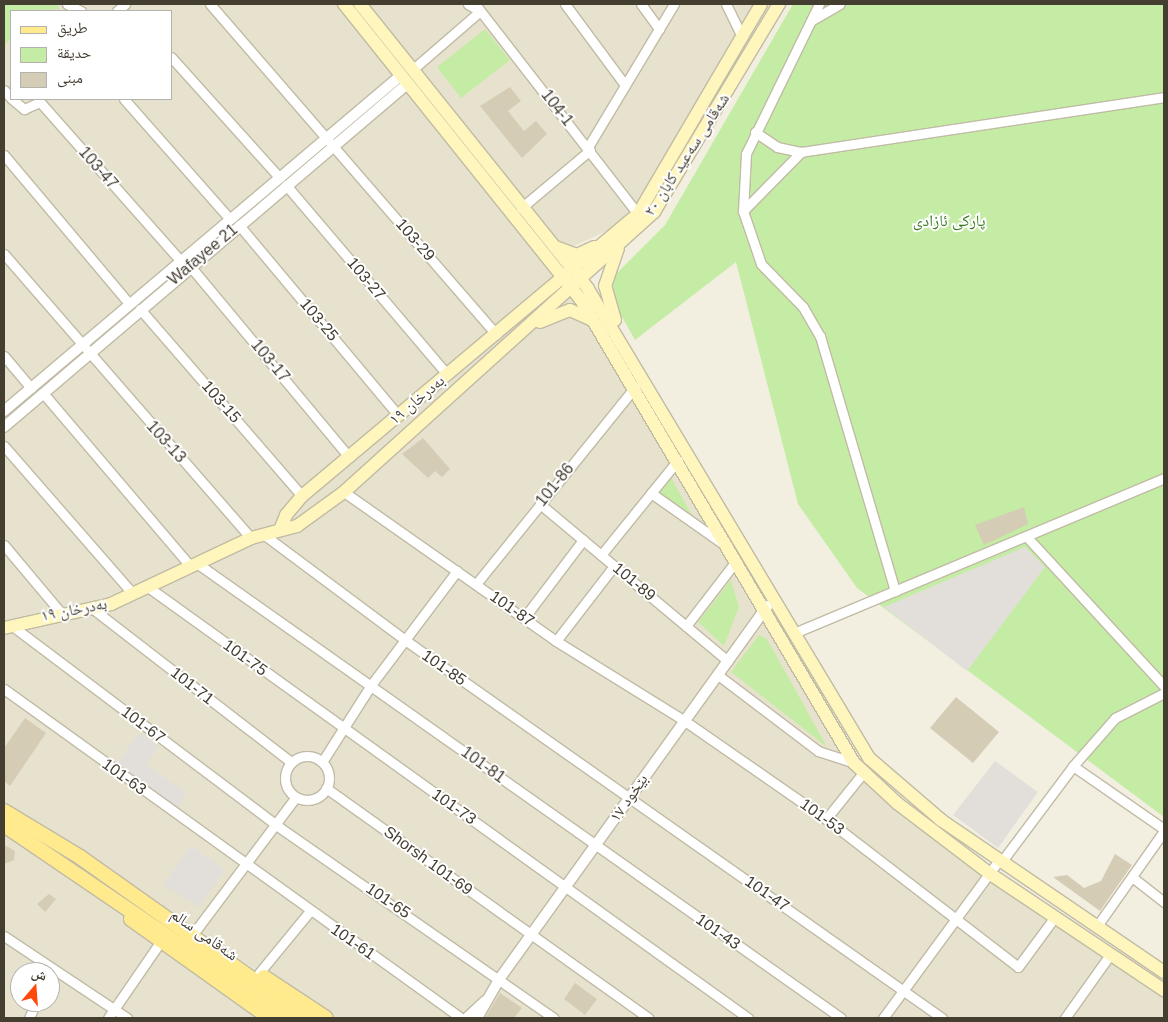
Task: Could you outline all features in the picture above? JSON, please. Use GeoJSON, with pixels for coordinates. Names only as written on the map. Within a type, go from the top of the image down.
{"type":"FeatureCollection","features":[{"type":"Feature","properties":{"kind":"main road"},"geometry":{"type":"LineString","coordinates":[[344,4],[533,243],[562,276],[576,278]]}},
{"type":"Feature","properties":{"kind":"main road"},"geometry":{"type":"LineString","coordinates":[[360,4],[576,278],[625,348],[774,597],[854,737],[881,771],[1001,861],[1164,972]]}},
{"type":"Feature","properties":{"kind":"main road","name":"شەقامی سەعید کابان ٢٠"},"geometry":{"type":"LineString","coordinates":[[576,278],[638,214],[761,4]]}},
{"type":"Feature","properties":{"kind":"main road","name":"شەقامی سەعید کابان ٢٠"},"geometry":{"type":"LineString","coordinates":[[576,278],[620,245],[654,212],[779,4]]}},
{"type":"Feature","properties":{"kind":"main road"},"geometry":{"type":"LineString","coordinates":[[549,244],[577,255],[622,231]]}},
{"type":"Feature","properties":{"kind":"main road"},"geometry":{"type":"LineString","coordinates":[[533,243],[552,277],[543,294]]}},
{"type":"Feature","properties":{"kind":"main road"},"geometry":{"type":"LineString","coordinates":[[620,245],[604,286],[625,348]]}},
{"type":"Feature","properties":{"kind":"main road","name":"بەدرخان ١٩"},"geometry":{"type":"LineString","coordinates":[[280,530],[286,515],[302,496],[496,334],[562,276]]}},
{"type":"Feature","properties":{"kind":"main road"},"geometry":{"type":"LineString","coordinates":[[576,278],[598,326],[854,763],[863,773],[989,874],[1109,956],[1164,990]]}},
{"type":"Feature","properties":{"kind":"main road","name":"بەدرخان ١٩"},"geometry":{"type":"LineString","coordinates":[[7,626],[62,614],[93,610],[133,594],[257,536],[304,522],[344,492],[520,333],[576,278]]}},
{"type":"Feature","properties":{"kind":"main road"},"geometry":{"type":"LineString","coordinates":[[520,333],[564,310],[581,312],[598,326]]}},
{"type":"Feature","properties":{"kind":"main road","name":"شەقامی سالم"},"geometry":{"type":"LineString","coordinates":[[4,811],[80,857],[132,885],[326,1018]]}},
{"type":"Feature","properties":{"kind":"main road","name":"شەقامی سالم"},"geometry":{"type":"LineString","coordinates":[[4,825],[288,1018]]}},
{"type":"Feature","properties":{"kind":"main road","name":"شەقامی سالم"},"geometry":{"type":"LineString","coordinates":[[80,857],[307,1018]]}},
{"type":"Feature","properties":{"kind":"main road","name":"شەقامی سالم"},"geometry":{"type":"LineString","coordinates":[[77,874],[161,941],[270,1018]]}},
{"type":"Feature","properties":{"kind":"street"},"geometry":{"type":"LineString","coordinates":[[67,4],[79,10]]}},
{"type":"Feature","properties":{"kind":"street","name":"103-29"},"geometry":{"type":"LineString","coordinates":[[210,4],[496,334]]}},
{"type":"Feature","properties":{"kind":"street","name":"104-1"},"geometry":{"type":"LineString","coordinates":[[468,4],[478,8],[638,214]]}},
{"type":"Feature","properties":{"kind":"street"},"geometry":{"type":"LineString","coordinates":[[565,4],[625,86]]}},
{"type":"Feature","properties":{"kind":"street"},"geometry":{"type":"LineString","coordinates":[[642,4],[659,29]]}},
{"type":"Feature","properties":{"kind":"street"},"geometry":{"type":"LineString","coordinates":[[521,208],[589,149],[674,4]]}},
{"type":"Feature","properties":{"kind":"street"},"geometry":{"type":"LineString","coordinates":[[726,4],[742,37]]}},
{"type":"Feature","properties":{"kind":"street"},"geometry":{"type":"LineString","coordinates":[[819,4],[755,132],[742,167],[743,212],[761,264],[803,307],[820,336],[896,591]]}},
{"type":"Feature","properties":{"kind":"street"},"geometry":{"type":"LineString","coordinates":[[811,20],[840,4]]}},
{"type":"Feature","properties":{"kind":"street"},"geometry":{"type":"LineString","coordinates":[[412,70],[478,8]]}},
{"type":"Feature","properties":{"kind":"street"},"geometry":{"type":"LineString","coordinates":[[172,58],[278,176]]}},
{"type":"Feature","properties":{"kind":"street","name":"Wafayee 21"},"geometry":{"type":"LineString","coordinates":[[4,411],[228,217],[278,176],[330,141],[403,81]]}},
{"type":"Feature","properties":{"kind":"street"},"geometry":{"type":"LineString","coordinates":[[755,132],[777,148],[801,152],[1164,97]]}},
{"type":"Feature","properties":{"kind":"street","name":"103-47"},"geometry":{"type":"LineString","coordinates":[[14,100],[24,109],[40,102],[179,259]]}},
{"type":"Feature","properties":{"kind":"street"},"geometry":{"type":"LineString","coordinates":[[125,100],[228,217]]}},
{"type":"Feature","properties":{"kind":"street","name":"Wafayee 21"},"geometry":{"type":"LineString","coordinates":[[4,427],[286,185],[330,141]]}},
{"type":"Feature","properties":{"kind":"street"},"geometry":{"type":"LineString","coordinates":[[743,212],[801,152]]}},
{"type":"Feature","properties":{"kind":"street"},"geometry":{"type":"LineString","coordinates":[[4,155],[128,302]]}},
{"type":"Feature","properties":{"kind":"street","name":"103-27"},"geometry":{"type":"LineString","coordinates":[[286,185],[447,374]]}},
{"type":"Feature","properties":{"kind":"street","name":"103-25"},"geometry":{"type":"LineString","coordinates":[[239,225],[398,415]]}},
{"type":"Feature","properties":{"kind":"street","name":"103-13"},"geometry":{"type":"LineString","coordinates":[[4,254],[88,355],[257,536]]}},
{"type":"Feature","properties":{"kind":"street","name":"103-17"},"geometry":{"type":"LineString","coordinates":[[190,266],[349,457]]}},
{"type":"Feature","properties":{"kind":"street","name":"103-15"},"geometry":{"type":"LineString","coordinates":[[140,309],[302,496]]}},
{"type":"Feature","properties":{"kind":"street"},"geometry":{"type":"LineString","coordinates":[[4,356],[31,388]]}},
{"type":"Feature","properties":{"kind":"street","name":"101-86"},"geometry":{"type":"LineString","coordinates":[[476,584],[635,387]]}},
{"type":"Feature","properties":{"kind":"street","name":"101-81"},"geometry":{"type":"LineString","coordinates":[[44,393],[195,565],[371,685],[595,845]]}},
{"type":"Feature","properties":{"kind":"street"},"geometry":{"type":"LineString","coordinates":[[4,446],[133,594]]}},
{"type":"Feature","properties":{"kind":"street"},"geometry":{"type":"LineString","coordinates":[[601,555],[678,460]]}},
{"type":"Feature","properties":{"kind":"street"},"geometry":{"type":"LineString","coordinates":[[794,633],[1164,478]]}},
{"type":"Feature","properties":{"kind":"street","name":"101-87"},"geometry":{"type":"LineString","coordinates":[[344,492],[556,641],[685,721]]}},
{"type":"Feature","properties":{"kind":"street"},"geometry":{"type":"LineString","coordinates":[[650,494],[729,548]]}},
{"type":"Feature","properties":{"kind":"street","name":"101-89"},"geometry":{"type":"LineString","coordinates":[[540,504],[728,662]]}},
{"type":"Feature","properties":{"kind":"street","name":"101-85"},"geometry":{"type":"LineString","coordinates":[[257,536],[629,797]]}},
{"type":"Feature","properties":{"kind":"street"},"geometry":{"type":"LineString","coordinates":[[1026,536],[1164,686]]}},
{"type":"Feature","properties":{"kind":"street"},"geometry":{"type":"LineString","coordinates":[[524,618],[583,540]]}},
{"type":"Feature","properties":{"kind":"street"},"geometry":{"type":"LineString","coordinates":[[4,545],[62,614]]}},
{"type":"Feature","properties":{"kind":"street"},"geometry":{"type":"LineString","coordinates":[[686,626],[736,561]]}},
{"type":"Feature","properties":{"kind":"street"},"geometry":{"type":"LineString","coordinates":[[556,641],[614,566]]}},
{"type":"Feature","properties":{"kind":"street"},"geometry":{"type":"LineString","coordinates":[[322,762],[371,685],[457,571]]}},
{"type":"Feature","properties":{"kind":"street","name":"101-75"},"geometry":{"type":"LineString","coordinates":[[148,587],[342,728]]}},
{"type":"Feature","properties":{"kind":"street","name":"بێخود ١٧"},"geometry":{"type":"LineString","coordinates":[[485,1000],[774,597]]}},
{"type":"Feature","properties":{"kind":"street","name":"101-71"},"geometry":{"type":"LineString","coordinates":[[93,610],[291,762]]}},
{"type":"Feature","properties":{"kind":"street","name":"101-67"},"geometry":{"type":"LineString","coordinates":[[7,626],[276,825]]}},
{"type":"Feature","properties":{"kind":"street"},"geometry":{"type":"LineString","coordinates":[[718,675],[818,751],[854,763]]}},
{"type":"Feature","properties":{"kind":"street","name":"101-63"},"geometry":{"type":"LineString","coordinates":[[4,689],[245,865]]}},
{"type":"Feature","properties":{"kind":"street"},"geometry":{"type":"LineString","coordinates":[[883,1018],[989,874],[1073,766],[1115,718],[1162,696]]}},
{"type":"Feature","properties":{"kind":"street","name":"101-53"},"geometry":{"type":"LineString","coordinates":[[685,721],[826,819],[1018,967],[1054,918]]}},
{"type":"Feature","properties":{"kind":"street","name":"101-73"},"geometry":{"type":"LineString","coordinates":[[342,728],[566,886],[748,1018]]}},
{"type":"Feature","properties":{"kind":"street"},"geometry":{"type":"LineString","coordinates":[[303,756],[322,762],[328,774],[326,788],[316,797],[296,797],[285,781],[291,762],[303,756]]}},
{"type":"Feature","properties":{"kind":"street"},"geometry":{"type":"LineString","coordinates":[[1073,766],[1164,830],[1097,926]]}},
{"type":"Feature","properties":{"kind":"street"},"geometry":{"type":"LineString","coordinates":[[826,819],[863,773]]}},
{"type":"Feature","properties":{"kind":"street","name":"Shorsh 101-69"},"geometry":{"type":"LineString","coordinates":[[326,788],[648,1018]]}},
{"type":"Feature","properties":{"kind":"street"},"geometry":{"type":"LineString","coordinates":[[196,930],[296,797]]}},
{"type":"Feature","properties":{"kind":"street","name":"101-47"},"geometry":{"type":"LineString","coordinates":[[629,797],[942,1018]]}},
{"type":"Feature","properties":{"kind":"street","name":"101-65"},"geometry":{"type":"LineString","coordinates":[[276,825],[500,978],[554,1018]]}},
{"type":"Feature","properties":{"kind":"street","name":"101-43"},"geometry":{"type":"LineString","coordinates":[[595,845],[841,1018]]}},
{"type":"Feature","properties":{"kind":"street","name":"101-61"},"geometry":{"type":"LineString","coordinates":[[245,865],[461,1018]]}},
{"type":"Feature","properties":{"kind":"street"},"geometry":{"type":"LineString","coordinates":[[1132,877],[1164,902]]}},
{"type":"Feature","properties":{"kind":"street"},"geometry":{"type":"LineString","coordinates":[[259,973],[310,912]]}},
{"type":"Feature","properties":{"kind":"street"},"geometry":{"type":"LineString","coordinates":[[4,936],[41,962]]}},
{"type":"Feature","properties":{"kind":"street"},"geometry":{"type":"LineString","coordinates":[[108,1018],[161,941]]}},
{"type":"Feature","properties":{"kind":"street"},"geometry":{"type":"LineString","coordinates":[[1065,1018],[1109,956]]}},
{"type":"Feature","properties":{"kind":"street"},"geometry":{"type":"LineString","coordinates":[[60,975],[127,1018]]}},
{"type":"Feature","properties":{"kind":"street"},"geometry":{"type":"LineString","coordinates":[[467,1018],[485,1000]]}},
{"type":"Feature","properties":{"kind":"street"},"geometry":{"type":"LineString","coordinates":[[477,1018],[485,1000]]}},
{"type":"Feature","properties":{"kind":"shaded area"},"geometry":{"type":"Polygon","coordinates":[[[4,4],[341,4],[537,256],[576,293],[863,773],[989,873],[1164,990],[1164,1018],[325,1018],[132,885],[4,809],[4,4]]]}},
{"type":"Feature","properties":{"kind":"shaded area"},"geometry":{"type":"Polygon","coordinates":[[[347,4],[757,4],[629,221],[556,254],[347,4]]]}},
{"type":"Feature","properties":{"kind":"shaded area"},"geometry":{"type":"Polygon","coordinates":[[[1025,547],[1045,567],[967,671],[884,607],[1025,547]]]}},
{"type":"Feature","properties":{"kind":"shaded area"},"geometry":{"type":"Polygon","coordinates":[[[139,733],[159,746],[146,765],[187,793],[175,811],[114,767],[139,733]]]}},
{"type":"Feature","properties":{"kind":"shaded area"},"geometry":{"type":"Polygon","coordinates":[[[995,761],[1038,792],[998,848],[953,815],[995,761]]]}},
{"type":"Feature","properties":{"kind":"shaded area"},"geometry":{"type":"Polygon","coordinates":[[[4,827],[270,1018],[4,1018],[4,827]]]}},
{"type":"Feature","properties":{"kind":"shaded area"},"geometry":{"type":"Polygon","coordinates":[[[191,846],[225,870],[199,907],[163,885],[191,846]]]}},
{"type":"Feature","properties":{"kind":"green space"},"geometry":{"type":"Polygon","coordinates":[[[4,4],[55,4],[61,9],[10,10],[10,39],[4,46],[4,4]]]}},
{"type":"Feature","properties":{"kind":"green space","name":"پارکی ئازادی"},"geometry":{"type":"Polygon","coordinates":[[[793,4],[1164,4],[1164,817],[857,588],[798,504],[736,262],[635,340],[617,308],[611,288],[614,276],[665,225],[793,4]]]}},
{"type":"Feature","properties":{"kind":"green space"},"geometry":{"type":"Polygon","coordinates":[[[485,29],[510,60],[461,98],[437,67],[485,29]]]}},
{"type":"Feature","properties":{"kind":"green space"},"geometry":{"type":"Polygon","coordinates":[[[671,478],[693,517],[658,493],[671,478]]]}},
{"type":"Feature","properties":{"kind":"green space"},"geometry":{"type":"Polygon","coordinates":[[[731,580],[739,607],[724,646],[698,622],[731,580]]]}},
{"type":"Feature","properties":{"kind":"green space"},"geometry":{"type":"Polygon","coordinates":[[[759,635],[767,639],[827,747],[731,672],[759,635]]]}},
{"type":"Feature","properties":{"kind":"building"},"geometry":{"type":"Polygon","coordinates":[[[510,87],[521,101],[508,111],[524,131],[536,121],[547,134],[522,158],[480,106],[510,87]]]}},
{"type":"Feature","properties":{"kind":"building"},"geometry":{"type":"Polygon","coordinates":[[[423,438],[450,469],[442,477],[435,471],[428,478],[402,454],[423,438]]]}},
{"type":"Feature","properties":{"kind":"building"},"geometry":{"type":"Polygon","coordinates":[[[1024,507],[1028,524],[984,545],[975,525],[1024,507]]]}},
{"type":"Feature","properties":{"kind":"building"},"geometry":{"type":"Polygon","coordinates":[[[956,697],[999,732],[973,763],[930,728],[956,697]]]}},
{"type":"Feature","properties":{"kind":"building"},"geometry":{"type":"Polygon","coordinates":[[[25,718],[46,733],[10,786],[4,781],[4,748],[25,718]]]}},
{"type":"Feature","properties":{"kind":"building"},"geometry":{"type":"Polygon","coordinates":[[[4,845],[15,851],[14,860],[4,864],[4,845]]]}},
{"type":"Feature","properties":{"kind":"building"},"geometry":{"type":"Polygon","coordinates":[[[1115,854],[1132,865],[1100,911],[1053,877],[1067,875],[1084,888],[1101,881],[1115,854]]]}},
{"type":"Feature","properties":{"kind":"building"},"geometry":{"type":"Polygon","coordinates":[[[49,894],[56,899],[45,912],[37,904],[49,894]]]}},
{"type":"Feature","properties":{"kind":"building"},"geometry":{"type":"Polygon","coordinates":[[[575,983],[597,999],[585,1015],[564,999],[575,983]]]}},
{"type":"Feature","properties":{"kind":"building"},"geometry":{"type":"Polygon","coordinates":[[[500,993],[522,1008],[514,1018],[485,1018],[500,993]]]}}]}
